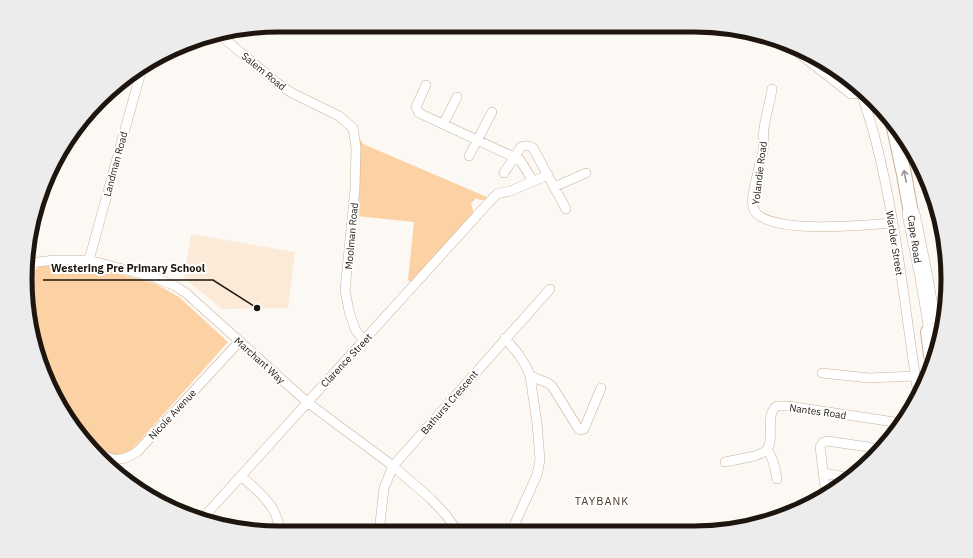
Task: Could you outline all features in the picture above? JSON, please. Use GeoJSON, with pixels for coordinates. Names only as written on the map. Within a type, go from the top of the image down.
{"type":"FeatureCollection","features":[{"type":"Feature","properties":{"kind":"highway"},"geometry":{"type":"LineString","coordinates":[[911,214],[924,277],[934,337]]}},
{"type":"Feature","properties":{"kind":"main road","name":"Cape Road"},"geometry":{"type":"LineString","coordinates":[[896,137],[911,214],[930,351]]}},
{"type":"Feature","properties":{"kind":"street","name":"Salem Road"},"geometry":{"type":"LineString","coordinates":[[224,38],[277,83],[292,93],[338,116],[353,128]]}},
{"type":"Feature","properties":{"kind":"street"},"geometry":{"type":"LineString","coordinates":[[806,59],[852,94],[858,94]]}},
{"type":"Feature","properties":{"kind":"street","name":"Landman Road"},"geometry":{"type":"LineString","coordinates":[[89,260],[140,75]]}},
{"type":"Feature","properties":{"kind":"street"},"geometry":{"type":"LineString","coordinates":[[426,85],[416,107],[419,112],[515,157],[523,162],[533,181],[548,175]]}},
{"type":"Feature","properties":{"kind":"street","name":"Yolandie Road"},"geometry":{"type":"LineString","coordinates":[[772,89],[764,129],[763,150],[753,197],[755,212],[762,218],[784,225],[822,227],[893,223]]}},
{"type":"Feature","properties":{"kind":"street"},"geometry":{"type":"LineString","coordinates":[[444,123],[456,97]]}},
{"type":"Feature","properties":{"kind":"street","name":"Warbler Street"},"geometry":{"type":"LineString","coordinates":[[862,98],[876,141],[893,223],[917,386]]}},
{"type":"Feature","properties":{"kind":"street"},"geometry":{"type":"LineString","coordinates":[[469,156],[492,112]]}},
{"type":"Feature","properties":{"kind":"street","name":"Moolman Road"},"geometry":{"type":"LineString","coordinates":[[353,128],[356,147],[355,189],[346,290],[349,311],[355,329],[364,341]]}},
{"type":"Feature","properties":{"kind":"street"},"geometry":{"type":"LineString","coordinates":[[504,173],[521,147],[525,145],[530,146],[533,148],[566,209]]}},
{"type":"Feature","properties":{"kind":"street"},"geometry":{"type":"LineString","coordinates":[[554,186],[586,173]]}},
{"type":"Feature","properties":{"kind":"street","name":"Clarence Street"},"geometry":{"type":"LineString","coordinates":[[206,515],[491,200],[497,194],[510,191],[533,181]]}},
{"type":"Feature","properties":{"kind":"street","name":"Marchant Way"},"geometry":{"type":"LineString","coordinates":[[33,263],[55,260],[89,260],[156,278],[175,286],[186,293],[307,402],[393,466],[431,499],[454,526]]}},
{"type":"Feature","properties":{"kind":"street","name":"Bathurst Crescent"},"geometry":{"type":"LineString","coordinates":[[380,526],[384,488],[393,466],[550,289]]}},
{"type":"Feature","properties":{"kind":"street"},"geometry":{"type":"LineString","coordinates":[[505,338],[519,355],[530,376],[537,423],[540,460],[537,475],[514,526]]}},
{"type":"Feature","properties":{"kind":"street","name":"Nicole Avenue"},"geometry":{"type":"LineString","coordinates":[[108,457],[118,460],[128,458],[138,451],[240,341]]}},
{"type":"Feature","properties":{"kind":"street"},"geometry":{"type":"LineString","coordinates":[[822,373],[869,378],[915,376]]}},
{"type":"Feature","properties":{"kind":"street"},"geometry":{"type":"LineString","coordinates":[[530,376],[552,386],[580,430],[584,429],[601,388]]}},
{"type":"Feature","properties":{"kind":"street","name":"Nantes Road"},"geometry":{"type":"LineString","coordinates":[[767,450],[771,441],[772,412],[777,406],[788,406],[895,422]]}},
{"type":"Feature","properties":{"kind":"street"},"geometry":{"type":"LineString","coordinates":[[825,488],[820,447],[823,442],[827,441],[868,446],[873,449]]}},
{"type":"Feature","properties":{"kind":"street"},"geometry":{"type":"LineString","coordinates":[[725,462],[755,456],[767,450],[771,454],[777,479]]}},
{"type":"Feature","properties":{"kind":"street"},"geometry":{"type":"LineString","coordinates":[[824,473],[842,476]]}},
{"type":"Feature","properties":{"kind":"street"},"geometry":{"type":"LineString","coordinates":[[242,476],[273,508],[278,519],[279,526]]}},
{"type":"Feature","properties":{"kind":"shaded area"},"geometry":{"type":"Polygon","coordinates":[[[360,139],[363,144],[487,197],[485,200],[476,198],[471,204],[473,215],[411,283],[408,280],[414,222],[357,216],[360,185],[360,139]]]}},
{"type":"Feature","properties":{"kind":"shaded area"},"geometry":{"type":"Polygon","coordinates":[[[191,234],[295,252],[288,308],[222,309],[184,278],[191,234]]]}},
{"type":"Feature","properties":{"kind":"shaded area"},"geometry":{"type":"Polygon","coordinates":[[[83,264],[156,284],[179,297],[228,342],[127,455],[120,456],[107,453],[99,449],[83,429],[57,388],[40,343],[34,311],[34,272],[37,268],[44,265],[83,264]]]}},
{"type":"Feature","properties":{"kind":"place","name":"Westering Pre Primary School"},"geometry":{"type":"Point","coordinates":[257,308]}},
{"type":"Feature","properties":{"kind":"district","name":"TAYBANK"},"geometry":{"type":"Point","coordinates":[602,501]}}]}
